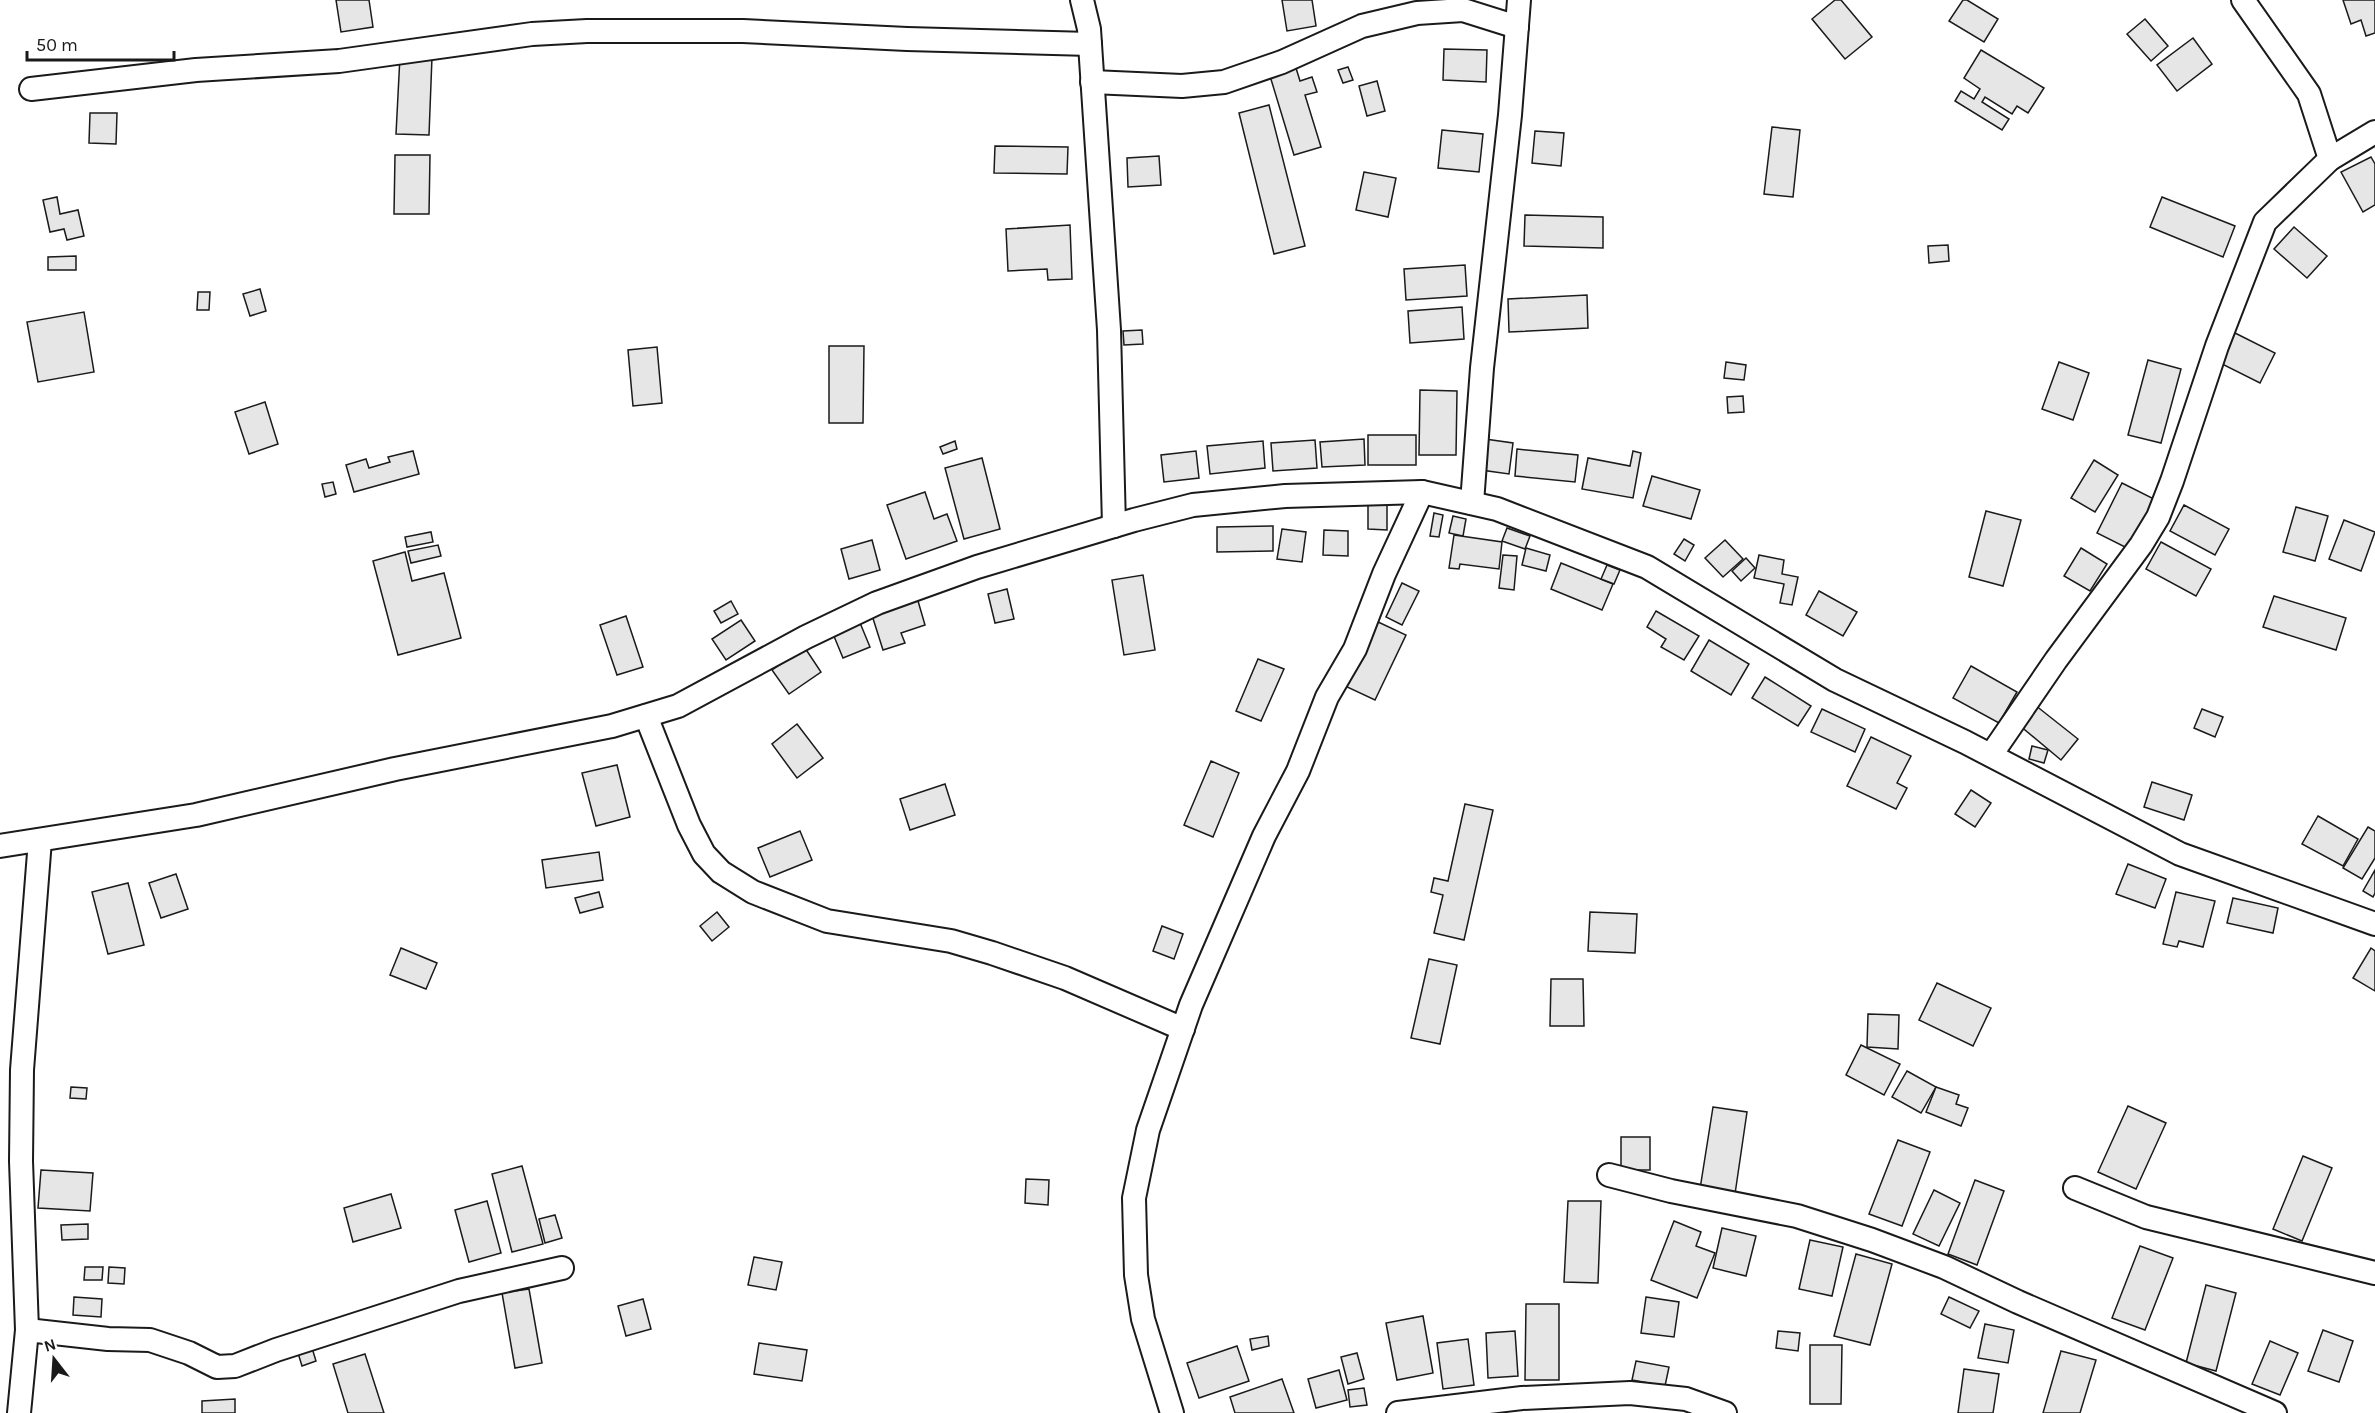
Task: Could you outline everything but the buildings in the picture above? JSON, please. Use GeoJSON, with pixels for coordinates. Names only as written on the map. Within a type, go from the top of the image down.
{"type":"FeatureCollection","features":[{"type":"Feature","properties":{"kind":"street"},"geometry":{"type":"LineString","coordinates":[[1082,0],[1090,44],[1109,330],[1114,526]]}},
{"type":"Feature","properties":{"kind":"street"},"geometry":{"type":"LineString","coordinates":[[1472,504],[1482,368],[1510,115],[1519,0]]}},
{"type":"Feature","properties":{"kind":"street"},"geometry":{"type":"LineString","coordinates":[[2243,0],[2309,94],[2330,159]]}},
{"type":"Feature","properties":{"kind":"street"},"geometry":{"type":"LineString","coordinates":[[1092,82],[1182,86],[1224,82],[1282,62],[1362,26],[1417,13],[1462,10],[1517,27]]}},
{"type":"Feature","properties":{"kind":"street"},"geometry":{"type":"LineString","coordinates":[[31,88],[196,70],[339,61],[532,34],[587,31],[743,31],[907,39],[1090,44]]}},
{"type":"Feature","properties":{"kind":"street"},"geometry":{"type":"LineString","coordinates":[[1991,755],[2158,517],[2217,346],[2265,222],[2330,159],[2375,132]]}},
{"type":"Feature","properties":{"kind":"street"},"geometry":{"type":"LineString","coordinates":[[1172,1413],[1143,1319],[1136,1275],[1134,1198],[1148,1130],[1191,1005],[1264,836],[1298,771],[1327,697],[1355,649],[1384,574],[1422,492]]}},
{"type":"Feature","properties":{"kind":"street"},"geometry":{"type":"LineString","coordinates":[[0,846],[196,815],[395,770],[612,726],[678,706],[806,637],[877,603],[977,567],[1193,505],[1285,496],[1422,492],[1497,509],[1647,567],[1835,680],[1991,755],[2180,854],[2375,924]]}},
{"type":"Feature","properties":{"kind":"street"},"geometry":{"type":"LineString","coordinates":[[646,716],[685,816],[704,854],[722,872],[753,892],[827,921],[951,941],[992,953],[1065,978],[1183,1029]]}},
{"type":"Feature","properties":{"kind":"street"},"geometry":{"type":"LineString","coordinates":[[19,1413],[27,1330],[21,1161],[22,1070],[40,840]]}},
{"type":"Feature","properties":{"kind":"street"},"geometry":{"type":"LineString","coordinates":[[1609,1175],[1671,1191],[1797,1216],[1872,1240],[1944,1267],[2018,1302],[2275,1413]]}},
{"type":"Feature","properties":{"kind":"street"},"geometry":{"type":"LineString","coordinates":[[2075,1188],[2146,1217],[2375,1273]]}},
{"type":"Feature","properties":{"kind":"street"},"geometry":{"type":"LineString","coordinates":[[27,1330],[108,1339],[150,1340],[189,1353],[217,1367],[235,1366],[297,1343],[459,1291],[562,1268]]}},
{"type":"Feature","properties":{"kind":"street"},"geometry":{"type":"LineString","coordinates":[[1398,1413],[1522,1398],[1630,1393],[1686,1399],[1725,1413]]}}]}
